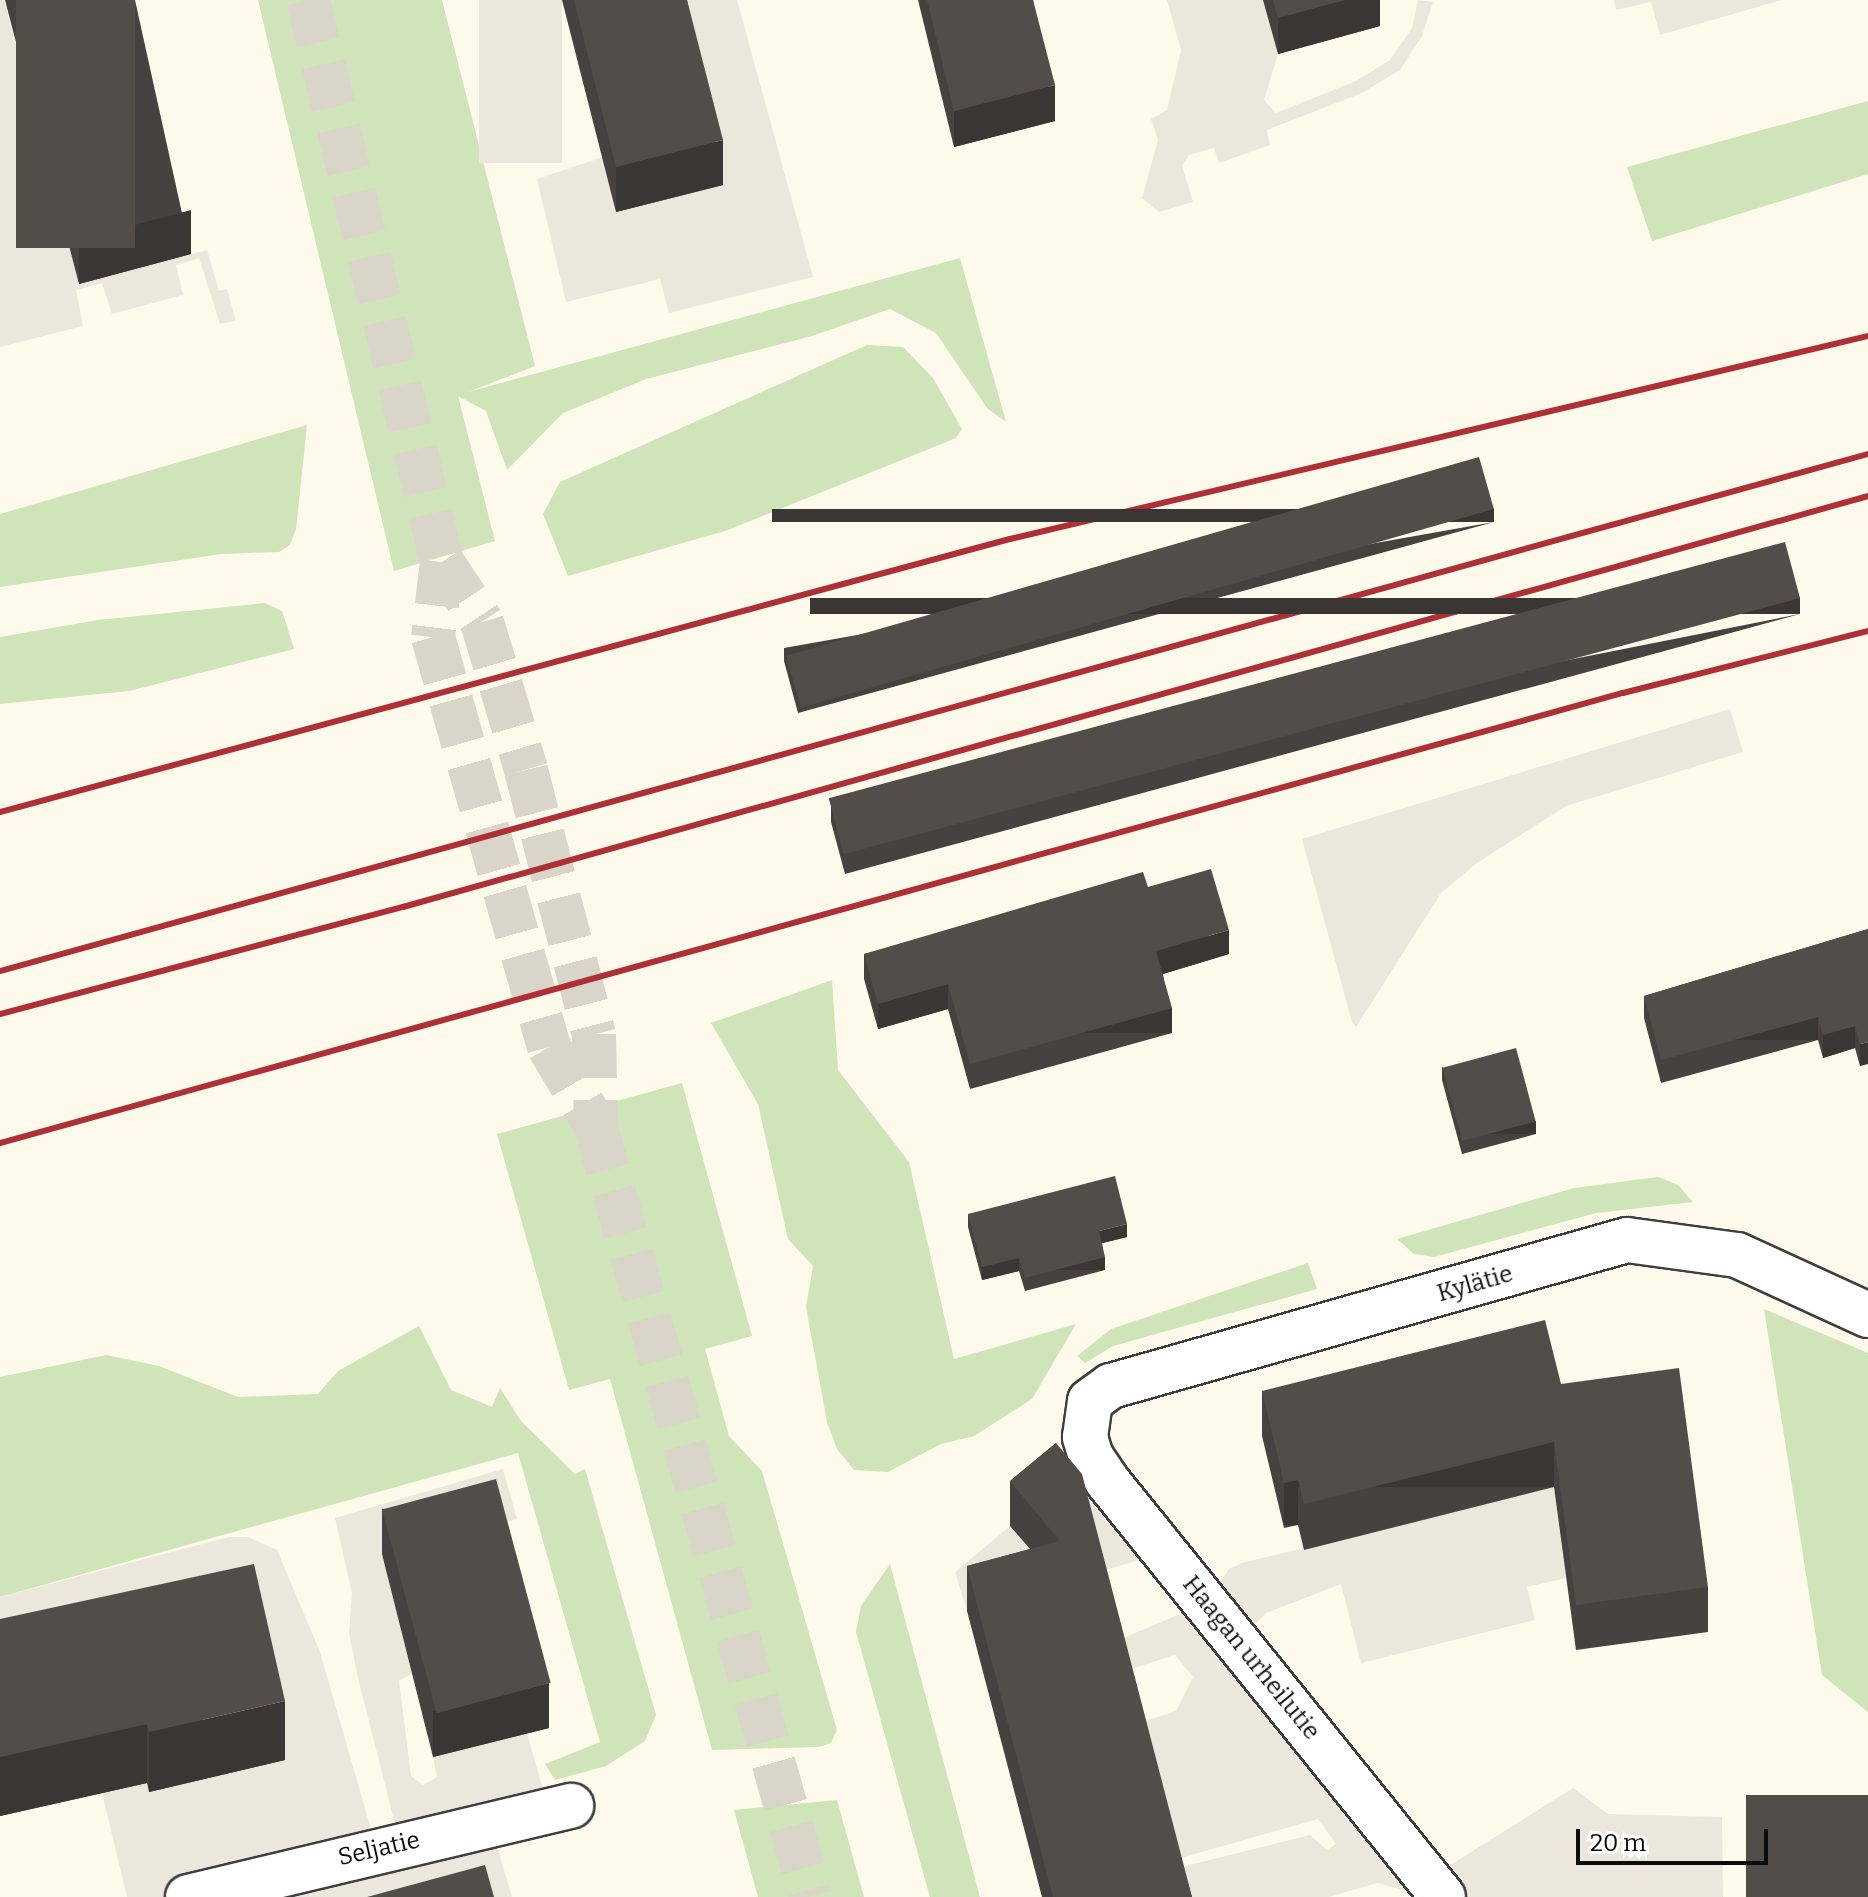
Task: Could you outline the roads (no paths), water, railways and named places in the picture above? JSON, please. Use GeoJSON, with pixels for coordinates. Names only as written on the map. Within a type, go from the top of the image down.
{"type":"FeatureCollection","features":[{"type":"Feature","properties":{"kind":"street","name":"Kylätie"},"geometry":{"type":"LineString","coordinates":[[1086,1408],[1111,1386],[1627,1240],[1737,1255],[1868,1315]]}},
{"type":"Feature","properties":{"kind":"street","name":"Haagan urheilutie"},"geometry":{"type":"LineString","coordinates":[[1086,1408],[1091,1457],[1108,1482],[1443,1897]]}},
{"type":"Feature","properties":{"kind":"street","name":"Seljatie"},"geometry":{"type":"LineString","coordinates":[[188,1897],[571,1806]]}},
{"type":"Feature","properties":{"kind":"tunnel"},"geometry":{"type":"LineString","coordinates":[[308,0],[442,562],[482,622],[526,770],[594,1034],[596,1127],[811,1897]]}},
{"type":"Feature","properties":{"kind":"tunnel"},"geometry":{"type":"LineString","coordinates":[[442,562],[433,637],[549,1047],[595,1125]]}},
{"type":"Feature","properties":{"kind":"railway"},"geometry":{"type":"LineString","coordinates":[[0,812],[1010,539],[1868,336]]}},
{"type":"Feature","properties":{"kind":"railway"},"geometry":{"type":"LineString","coordinates":[[0,971],[1868,454]]}},
{"type":"Feature","properties":{"kind":"railway"},"geometry":{"type":"LineString","coordinates":[[0,1014],[403,907],[1868,496]]}},
{"type":"Feature","properties":{"kind":"railway"},"geometry":{"type":"LineString","coordinates":[[0,1143],[1623,693],[1868,631]]}}]}
